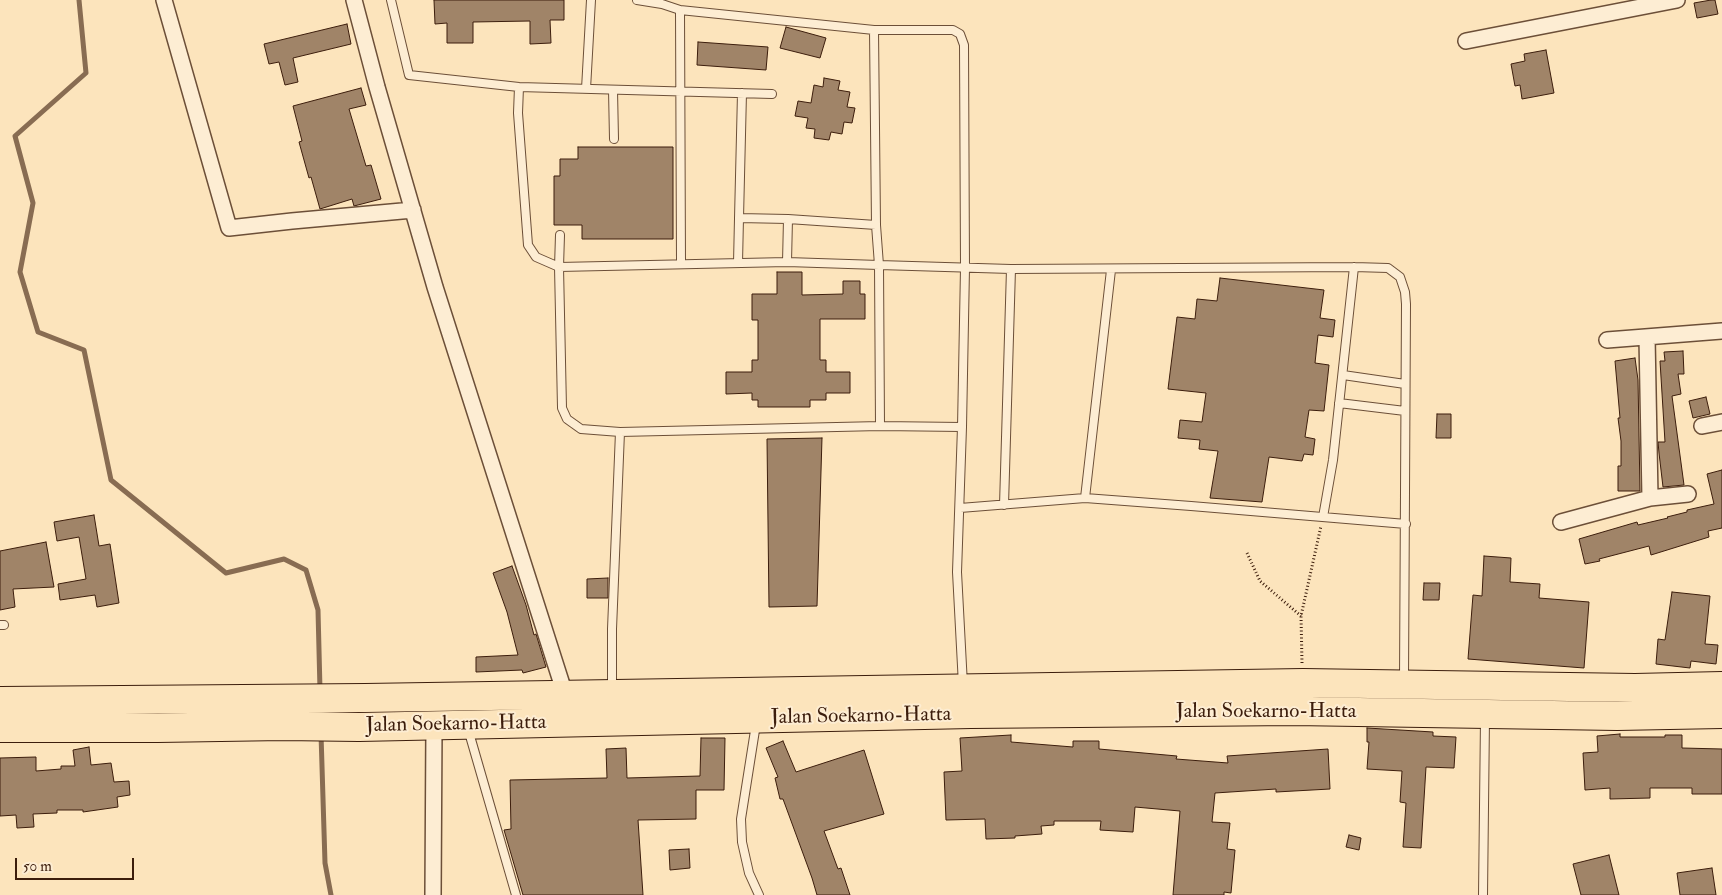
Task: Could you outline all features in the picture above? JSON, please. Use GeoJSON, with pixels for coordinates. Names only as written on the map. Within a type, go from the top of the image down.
{"type":"FeatureCollection","features":[{"type":"Feature","properties":{"kind":"highway","name":"Jalan Soekarno-Hatta"},"geometry":{"type":"LineString","coordinates":[[0,701],[366,698],[1303,684],[1635,688],[1722,686]]}},
{"type":"Feature","properties":{"kind":"highway","name":"Jalan Soekarno-Hatta"},"geometry":{"type":"LineString","coordinates":[[0,728],[467,726],[971,714],[1274,711],[1617,716],[1722,714]]}},
{"type":"Feature","properties":{"kind":"street"},"geometry":{"type":"LineString","coordinates":[[164,0],[229,228],[292,220],[413,210]]}},
{"type":"Feature","properties":{"kind":"street"},"geometry":{"type":"LineString","coordinates":[[354,0],[435,287],[565,694]]}},
{"type":"Feature","properties":{"kind":"street"},"geometry":{"type":"LineString","coordinates":[[1466,41],[1677,0]]}},
{"type":"Feature","properties":{"kind":"street"},"geometry":{"type":"LineString","coordinates":[[1607,340],[1722,331]]}},
{"type":"Feature","properties":{"kind":"street"},"geometry":{"type":"LineString","coordinates":[[1648,337],[1650,498]]}},
{"type":"Feature","properties":{"kind":"street"},"geometry":{"type":"LineString","coordinates":[[1702,426],[1722,422]]}},
{"type":"Feature","properties":{"kind":"street"},"geometry":{"type":"LineString","coordinates":[[1561,522],[1650,498],[1688,494]]}},
{"type":"Feature","properties":{"kind":"street"},"geometry":{"type":"LineString","coordinates":[[433,895],[434,726]]}},
{"type":"Feature","properties":{"kind":"lane"},"geometry":{"type":"LineString","coordinates":[[391,0],[409,74],[519,87],[772,94]]}},
{"type":"Feature","properties":{"kind":"lane"},"geometry":{"type":"LineString","coordinates":[[586,89],[591,0]]}},
{"type":"Feature","properties":{"kind":"lane"},"geometry":{"type":"LineString","coordinates":[[637,0],[662,4],[680,10],[874,30],[953,30],[960,34],[964,45],[964,268],[962,427],[957,572],[963,688]]}},
{"type":"Feature","properties":{"kind":"lane"},"geometry":{"type":"LineString","coordinates":[[680,10],[681,264]]}},
{"type":"Feature","properties":{"kind":"lane"},"geometry":{"type":"LineString","coordinates":[[874,30],[880,426]]}},
{"type":"Feature","properties":{"kind":"lane"},"geometry":{"type":"LineString","coordinates":[[519,87],[518,113],[528,245],[536,257],[559,267],[787,262],[1011,269],[1388,268],[1400,277],[1405,292],[1406,304],[1404,685]]}},
{"type":"Feature","properties":{"kind":"lane"},"geometry":{"type":"LineString","coordinates":[[613,90],[614,139]]}},
{"type":"Feature","properties":{"kind":"lane"},"geometry":{"type":"LineString","coordinates":[[738,262],[742,93]]}},
{"type":"Feature","properties":{"kind":"lane"},"geometry":{"type":"LineString","coordinates":[[739,218],[788,219],[876,225]]}},
{"type":"Feature","properties":{"kind":"lane"},"geometry":{"type":"LineString","coordinates":[[787,262],[788,219]]}},
{"type":"Feature","properties":{"kind":"lane"},"geometry":{"type":"LineString","coordinates":[[560,235],[562,408],[567,419],[581,429],[620,432],[880,426],[962,427]]}},
{"type":"Feature","properties":{"kind":"lane"},"geometry":{"type":"LineString","coordinates":[[1323,517],[1334,460],[1354,267]]}},
{"type":"Feature","properties":{"kind":"lane"},"geometry":{"type":"LineString","coordinates":[[1004,505],[1011,269]]}},
{"type":"Feature","properties":{"kind":"lane"},"geometry":{"type":"LineString","coordinates":[[1084,498],[1112,270]]}},
{"type":"Feature","properties":{"kind":"lane"},"geometry":{"type":"LineString","coordinates":[[1342,375],[1405,384]]}},
{"type":"Feature","properties":{"kind":"lane"},"geometry":{"type":"LineString","coordinates":[[1340,404],[1405,411]]}},
{"type":"Feature","properties":{"kind":"lane"},"geometry":{"type":"LineString","coordinates":[[612,694],[612,629],[620,432]]}},
{"type":"Feature","properties":{"kind":"lane"},"geometry":{"type":"LineString","coordinates":[[960,508],[1084,498],[1406,524]]}},
{"type":"Feature","properties":{"kind":"lane"},"geometry":{"type":"LineString","coordinates":[[1483,895],[1485,714]]}},
{"type":"Feature","properties":{"kind":"lane"},"geometry":{"type":"LineString","coordinates":[[757,719],[741,819],[742,842],[749,872],[759,895]]}},
{"type":"Feature","properties":{"kind":"lane"},"geometry":{"type":"LineString","coordinates":[[467,726],[516,895]]}},
{"type":"Feature","properties":{"kind":"path"},"geometry":{"type":"LineString","coordinates":[[1303,684],[1301,616],[1323,517]]}},
{"type":"Feature","properties":{"kind":"path"},"geometry":{"type":"LineString","coordinates":[[1247,553],[1260,581],[1301,616]]}},
{"type":"Feature","properties":{"kind":"building"},"geometry":{"type":"Polygon","coordinates":[[[434,0],[564,0],[564,20],[550,20],[551,43],[530,44],[530,21],[473,22],[473,43],[447,43],[447,23],[435,24],[434,0]]]}},
{"type":"Feature","properties":{"kind":"building"},"geometry":{"type":"Polygon","coordinates":[[[1715,0],[1718,14],[1697,18],[1694,3],[1715,0]]]}},
{"type":"Feature","properties":{"kind":"building"},"geometry":{"type":"Polygon","coordinates":[[[347,24],[351,44],[293,58],[298,82],[285,85],[279,62],[269,64],[264,44],[347,24]]]}},
{"type":"Feature","properties":{"kind":"building"},"geometry":{"type":"Polygon","coordinates":[[[786,27],[826,38],[820,58],[780,48],[786,27]]]}},
{"type":"Feature","properties":{"kind":"building"},"geometry":{"type":"Polygon","coordinates":[[[698,42],[768,47],[766,70],[697,65],[698,42]]]}},
{"type":"Feature","properties":{"kind":"building"},"geometry":{"type":"Polygon","coordinates":[[[1546,50],[1554,93],[1522,99],[1520,85],[1515,86],[1511,64],[1525,61],[1524,54],[1546,50]]]}},
{"type":"Feature","properties":{"kind":"building"},"geometry":{"type":"Polygon","coordinates":[[[824,78],[840,81],[838,90],[850,92],[847,107],[855,108],[852,123],[844,122],[842,134],[831,132],[829,140],[814,138],[815,129],[806,128],[808,118],[795,116],[798,101],[811,103],[814,85],[823,87],[824,78]]]}},
{"type":"Feature","properties":{"kind":"building"},"geometry":{"type":"Polygon","coordinates":[[[361,88],[366,105],[349,109],[366,166],[371,165],[381,199],[354,206],[352,199],[320,209],[299,142],[302,141],[293,106],[361,88]]]}},
{"type":"Feature","properties":{"kind":"building"},"geometry":{"type":"Polygon","coordinates":[[[578,147],[673,147],[673,239],[582,239],[582,225],[554,225],[554,176],[560,176],[560,159],[578,159],[578,147]]]}},
{"type":"Feature","properties":{"kind":"building"},"geometry":{"type":"Polygon","coordinates":[[[777,272],[802,272],[802,295],[843,294],[843,281],[860,281],[860,294],[865,294],[865,319],[820,319],[820,360],[826,360],[826,372],[850,372],[850,393],[826,393],[826,400],[810,400],[810,407],[758,407],[758,400],[752,400],[752,393],[726,394],[726,372],[752,372],[752,360],[758,360],[758,320],[752,320],[752,294],[777,294],[777,272]]]}},
{"type":"Feature","properties":{"kind":"building"},"geometry":{"type":"Polygon","coordinates":[[[1220,278],[1324,290],[1320,318],[1335,320],[1333,337],[1318,335],[1315,363],[1329,365],[1324,411],[1309,410],[1305,437],[1315,439],[1313,455],[1304,454],[1302,461],[1269,457],[1262,502],[1210,498],[1218,451],[1199,449],[1200,440],[1178,438],[1180,420],[1202,422],[1206,393],[1168,389],[1177,317],[1195,319],[1197,299],[1217,301],[1220,278]]]}},
{"type":"Feature","properties":{"kind":"building"},"geometry":{"type":"Polygon","coordinates":[[[1683,351],[1684,374],[1678,374],[1681,394],[1672,396],[1684,485],[1663,487],[1658,442],[1665,442],[1660,361],[1665,361],[1664,352],[1683,351]]]}},
{"type":"Feature","properties":{"kind":"building"},"geometry":{"type":"Polygon","coordinates":[[[1635,358],[1638,380],[1640,491],[1618,491],[1621,441],[1615,361],[1635,358]]]}},
{"type":"Feature","properties":{"kind":"building"},"geometry":{"type":"Polygon","coordinates":[[[1706,397],[1710,414],[1693,418],[1689,401],[1706,397]]]}},
{"type":"Feature","properties":{"kind":"building"},"geometry":{"type":"Polygon","coordinates":[[[1437,414],[1451,414],[1451,438],[1436,438],[1437,414]]]}},
{"type":"Feature","properties":{"kind":"building"},"geometry":{"type":"Polygon","coordinates":[[[822,438],[817,606],[769,607],[767,439],[822,438]]]}},
{"type":"Feature","properties":{"kind":"building"},"geometry":{"type":"Polygon","coordinates":[[[1722,470],[1722,528],[1708,531],[1709,537],[1651,555],[1649,546],[1585,564],[1579,539],[1637,522],[1638,525],[1668,518],[1687,512],[1687,510],[1714,504],[1707,474],[1722,470]]]}},
{"type":"Feature","properties":{"kind":"building"},"geometry":{"type":"Polygon","coordinates":[[[94,515],[99,546],[110,544],[119,603],[97,607],[95,595],[60,600],[58,584],[86,579],[79,537],[57,541],[54,522],[94,515]]]}},
{"type":"Feature","properties":{"kind":"building"},"geometry":{"type":"Polygon","coordinates":[[[46,542],[54,587],[13,589],[15,607],[0,610],[0,551],[46,542]]]}},
{"type":"Feature","properties":{"kind":"building"},"geometry":{"type":"Polygon","coordinates":[[[1484,556],[1511,558],[1510,582],[1540,584],[1539,598],[1589,602],[1584,668],[1468,659],[1473,595],[1482,596],[1484,556]]]}},
{"type":"Feature","properties":{"kind":"building"},"geometry":{"type":"Polygon","coordinates":[[[512,566],[546,667],[523,673],[522,670],[476,672],[476,657],[518,655],[507,612],[493,573],[512,566]]]}},
{"type":"Feature","properties":{"kind":"building"},"geometry":{"type":"Polygon","coordinates":[[[608,578],[608,598],[587,598],[587,579],[608,578]]]}},
{"type":"Feature","properties":{"kind":"building"},"geometry":{"type":"Polygon","coordinates":[[[1424,583],[1440,583],[1439,600],[1423,600],[1424,583]]]}},
{"type":"Feature","properties":{"kind":"building"},"geometry":{"type":"Polygon","coordinates":[[[1672,592],[1710,596],[1705,644],[1718,645],[1716,664],[1691,661],[1690,668],[1656,664],[1658,639],[1665,640],[1672,592]]]}},
{"type":"Feature","properties":{"kind":"building"},"geometry":{"type":"Polygon","coordinates":[[[1367,728],[1433,732],[1433,736],[1456,737],[1454,768],[1426,767],[1421,848],[1403,847],[1406,803],[1400,802],[1402,771],[1367,769],[1369,742],[1367,742],[1367,728]]]}},
{"type":"Feature","properties":{"kind":"building"},"geometry":{"type":"Polygon","coordinates":[[[1620,734],[1620,737],[1682,735],[1682,748],[1722,749],[1722,794],[1692,794],[1692,788],[1650,788],[1650,798],[1610,799],[1610,788],[1585,790],[1583,753],[1598,752],[1597,736],[1620,734]]]}},
{"type":"Feature","properties":{"kind":"building"},"geometry":{"type":"Polygon","coordinates":[[[1011,735],[1011,742],[1073,747],[1073,741],[1099,741],[1099,749],[1177,756],[1176,759],[1228,763],[1227,756],[1328,749],[1330,789],[1276,792],[1276,789],[1215,793],[1212,822],[1230,823],[1227,849],[1235,850],[1231,893],[1224,892],[1224,895],[1173,895],[1180,811],[1135,807],[1133,832],[1100,830],[1101,821],[1054,821],[1054,825],[1041,826],[1042,834],[1015,836],[1015,838],[986,839],[985,819],[946,820],[944,772],[962,771],[960,738],[1011,735]]]}},
{"type":"Feature","properties":{"kind":"building"},"geometry":{"type":"Polygon","coordinates":[[[701,738],[725,738],[724,790],[696,790],[696,819],[638,820],[643,895],[523,895],[504,830],[511,829],[510,780],[607,778],[606,749],[626,748],[627,778],[700,776],[701,738]]]}},
{"type":"Feature","properties":{"kind":"building"},"geometry":{"type":"Polygon","coordinates":[[[783,741],[796,772],[864,750],[884,814],[824,831],[838,869],[841,868],[850,895],[817,895],[783,799],[780,799],[775,778],[778,777],[766,748],[783,741]]]}},
{"type":"Feature","properties":{"kind":"building"},"geometry":{"type":"Polygon","coordinates":[[[89,747],[91,765],[111,763],[114,782],[129,781],[130,795],[117,797],[118,807],[83,812],[83,810],[57,810],[57,813],[33,814],[34,827],[17,828],[16,815],[0,816],[0,758],[36,757],[36,771],[61,769],[61,766],[75,766],[73,750],[89,747]]]}},
{"type":"Feature","properties":{"kind":"building"},"geometry":{"type":"Polygon","coordinates":[[[1349,835],[1361,838],[1359,850],[1346,847],[1349,835]]]}},
{"type":"Feature","properties":{"kind":"building"},"geometry":{"type":"Polygon","coordinates":[[[689,849],[690,868],[670,870],[669,850],[689,849]]]}},
{"type":"Feature","properties":{"kind":"building"},"geometry":{"type":"Polygon","coordinates":[[[1609,855],[1619,895],[1581,895],[1573,864],[1609,855]]]}},
{"type":"Feature","properties":{"kind":"building"},"geometry":{"type":"Polygon","coordinates":[[[1712,868],[1716,895],[1680,895],[1677,873],[1712,868]]]}},
{"type":"Feature","properties":{"kind":"waterway"},"geometry":{"type":"LineString","coordinates":[[79,0],[86,73],[15,136],[33,203],[20,272],[38,332],[84,350],[111,480],[226,573],[284,559],[306,570],[318,610],[320,690]]}},
{"type":"Feature","properties":{"kind":"waterway"},"geometry":{"type":"LineString","coordinates":[[321,734],[325,863],[331,895]]}}]}
